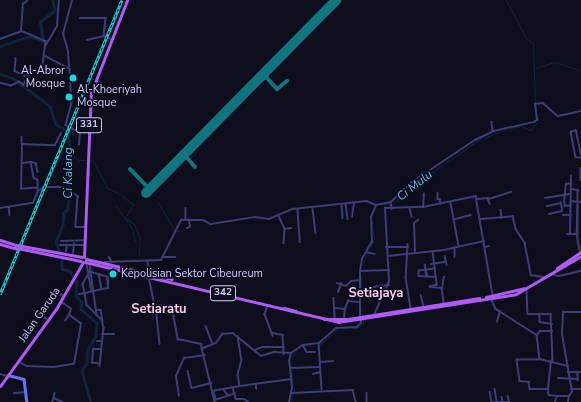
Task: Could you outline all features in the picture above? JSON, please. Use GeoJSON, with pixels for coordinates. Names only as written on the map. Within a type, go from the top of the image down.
{"type":"FeatureCollection","features":[{"type":"Feature","properties":{"kind":"main road","name":"331"},"geometry":{"type":"LineString","coordinates":[[86,260],[91,93],[127,0]]}},
{"type":"Feature","properties":{"kind":"main road"},"geometry":{"type":"LineString","coordinates":[[0,241],[22,248],[57,254],[66,254],[86,260]]}},
{"type":"Feature","properties":{"kind":"main road","name":"342"},"geometry":{"type":"LineString","coordinates":[[504,295],[522,289],[581,254]]}},
{"type":"Feature","properties":{"kind":"main road","name":"342"},"geometry":{"type":"LineString","coordinates":[[86,260],[166,278],[325,321],[362,318],[504,295],[527,289],[581,254]]}},
{"type":"Feature","properties":{"kind":"main road","name":"342"},"geometry":{"type":"LineString","coordinates":[[86,260],[101,262],[133,271]]}},
{"type":"Feature","properties":{"kind":"main road","name":"Jalan Garuda"},"geometry":{"type":"LineString","coordinates":[[0,386],[49,320],[86,260]]}},
{"type":"Feature","properties":{"kind":"main road","name":"342"},"geometry":{"type":"LineString","coordinates":[[166,278],[268,306],[335,320],[352,319]]}},
{"type":"Feature","properties":{"kind":"main road","name":"342"},"geometry":{"type":"LineString","coordinates":[[362,318],[424,306],[492,297]]}},
{"type":"Feature","properties":{"kind":"main road"},"geometry":{"type":"LineString","coordinates":[[7,375],[24,378],[27,402]]}},
{"type":"Feature","properties":{"kind":"street"},"geometry":{"type":"LineString","coordinates":[[45,47],[57,26],[59,0]]}},
{"type":"Feature","properties":{"kind":"street"},"geometry":{"type":"LineString","coordinates":[[72,0],[63,36],[68,51],[72,103],[66,124],[80,131],[89,132]]}},
{"type":"Feature","properties":{"kind":"street"},"geometry":{"type":"LineString","coordinates":[[21,31],[23,4],[27,2]]}},
{"type":"Feature","properties":{"kind":"street"},"geometry":{"type":"LineString","coordinates":[[80,18],[106,18],[104,36]]}},
{"type":"Feature","properties":{"kind":"street"},"geometry":{"type":"LineString","coordinates":[[0,39],[21,31],[43,39],[45,47],[45,56],[42,66],[28,77],[24,86],[18,83],[4,86],[0,84]]}},
{"type":"Feature","properties":{"kind":"street"},"geometry":{"type":"LineString","coordinates":[[87,40],[104,36],[111,39]]}},
{"type":"Feature","properties":{"kind":"street"},"geometry":{"type":"LineString","coordinates":[[45,56],[69,67]]}},
{"type":"Feature","properties":{"kind":"street"},"geometry":{"type":"LineString","coordinates":[[16,58],[15,71],[28,77]]}},
{"type":"Feature","properties":{"kind":"street"},"geometry":{"type":"LineString","coordinates":[[374,315],[389,285],[384,209],[392,205],[412,182],[493,131],[534,122],[537,120],[535,103],[543,103],[558,116],[581,111]]}},
{"type":"Feature","properties":{"kind":"street"},"geometry":{"type":"LineString","coordinates":[[492,122],[493,131]]}},
{"type":"Feature","properties":{"kind":"street"},"geometry":{"type":"LineString","coordinates":[[79,146],[80,131]]}},
{"type":"Feature","properties":{"kind":"street"},"geometry":{"type":"LineString","coordinates":[[576,131],[581,156],[576,157],[571,132],[576,131]]}},
{"type":"Feature","properties":{"kind":"street"},"geometry":{"type":"LineString","coordinates":[[22,144],[55,145],[61,133]]}},
{"type":"Feature","properties":{"kind":"street"},"geometry":{"type":"LineString","coordinates":[[22,137],[22,189],[37,188]]}},
{"type":"Feature","properties":{"kind":"street"},"geometry":{"type":"LineString","coordinates":[[31,162],[34,178],[38,179],[38,191]]}},
{"type":"Feature","properties":{"kind":"street"},"geometry":{"type":"LineString","coordinates":[[22,163],[36,163],[38,172]]}},
{"type":"Feature","properties":{"kind":"street"},"geometry":{"type":"LineString","coordinates":[[581,168],[581,180]]}},
{"type":"Feature","properties":{"kind":"street"},"geometry":{"type":"LineString","coordinates":[[570,234],[571,176]]}},
{"type":"Feature","properties":{"kind":"street"},"geometry":{"type":"LineString","coordinates":[[564,203],[566,184],[571,183]]}},
{"type":"Feature","properties":{"kind":"street"},"geometry":{"type":"LineString","coordinates":[[0,208],[33,203],[38,191],[44,186],[62,187],[69,191],[73,191],[79,198],[76,227],[86,227]]}},
{"type":"Feature","properties":{"kind":"street"},"geometry":{"type":"LineString","coordinates":[[571,189],[577,190],[578,195],[577,202],[579,211],[577,235]]}},
{"type":"Feature","properties":{"kind":"street"},"geometry":{"type":"LineString","coordinates":[[438,192],[438,199],[440,199],[441,204]]}},
{"type":"Feature","properties":{"kind":"street"},"geometry":{"type":"LineString","coordinates":[[164,257],[166,246],[179,221],[203,220],[211,224],[255,217],[269,219],[288,211],[367,201],[376,204],[410,208],[423,207],[474,196],[477,199],[489,199],[511,192]]}},
{"type":"Feature","properties":{"kind":"street"},"geometry":{"type":"LineString","coordinates":[[423,207],[424,194]]}},
{"type":"Feature","properties":{"kind":"street"},"geometry":{"type":"LineString","coordinates":[[545,198],[571,194]]}},
{"type":"Feature","properties":{"kind":"street"},"geometry":{"type":"LineString","coordinates":[[477,199],[492,305],[537,335],[540,359]]}},
{"type":"Feature","properties":{"kind":"street"},"geometry":{"type":"LineString","coordinates":[[489,199],[490,204]]}},
{"type":"Feature","properties":{"kind":"street"},"geometry":{"type":"LineString","coordinates":[[571,201],[581,202]]}},
{"type":"Feature","properties":{"kind":"street"},"geometry":{"type":"LineString","coordinates":[[451,202],[459,246]]}},
{"type":"Feature","properties":{"kind":"street"},"geometry":{"type":"LineString","coordinates":[[352,217],[354,203]]}},
{"type":"Feature","properties":{"kind":"street"},"geometry":{"type":"LineString","coordinates":[[548,206],[564,203]]}},
{"type":"Feature","properties":{"kind":"street"},"geometry":{"type":"LineString","coordinates":[[564,203],[565,206],[571,206]]}},
{"type":"Feature","properties":{"kind":"street"},"geometry":{"type":"LineString","coordinates":[[342,204],[343,218]]}},
{"type":"Feature","properties":{"kind":"street"},"geometry":{"type":"LineString","coordinates":[[346,204],[348,219]]}},
{"type":"Feature","properties":{"kind":"street"},"geometry":{"type":"LineString","coordinates":[[203,348],[213,344],[222,334],[233,332],[261,356],[274,352],[284,354],[292,353],[303,345],[319,344],[336,328],[357,327],[361,323],[362,318],[358,302],[360,293],[359,279],[372,242],[370,221],[372,210],[376,204]]}},
{"type":"Feature","properties":{"kind":"street"},"geometry":{"type":"LineString","coordinates":[[549,214],[562,211],[560,204]]}},
{"type":"Feature","properties":{"kind":"street"},"geometry":{"type":"LineString","coordinates":[[9,207],[10,216]]}},
{"type":"Feature","properties":{"kind":"street"},"geometry":{"type":"LineString","coordinates":[[186,208],[186,220]]}},
{"type":"Feature","properties":{"kind":"street"},"geometry":{"type":"LineString","coordinates":[[410,208],[412,217]]}},
{"type":"Feature","properties":{"kind":"street"},"geometry":{"type":"LineString","coordinates":[[313,209],[316,233]]}},
{"type":"Feature","properties":{"kind":"street"},"geometry":{"type":"LineString","coordinates":[[298,210],[300,242]]}},
{"type":"Feature","properties":{"kind":"street"},"geometry":{"type":"LineString","coordinates":[[501,210],[502,218]]}},
{"type":"Feature","properties":{"kind":"street"},"geometry":{"type":"LineString","coordinates":[[571,212],[579,211]]}},
{"type":"Feature","properties":{"kind":"street"},"geometry":{"type":"LineString","coordinates":[[579,211],[577,235],[581,254]]}},
{"type":"Feature","properties":{"kind":"street"},"geometry":{"type":"LineString","coordinates":[[455,219],[471,215]]}},
{"type":"Feature","properties":{"kind":"street"},"geometry":{"type":"LineString","coordinates":[[563,215],[571,215]]}},
{"type":"Feature","properties":{"kind":"street"},"geometry":{"type":"LineString","coordinates":[[279,216],[285,229],[284,243]]}},
{"type":"Feature","properties":{"kind":"street"},"geometry":{"type":"LineString","coordinates":[[480,218],[514,217],[516,229],[526,244],[531,274],[543,277]]}},
{"type":"Feature","properties":{"kind":"street"},"geometry":{"type":"LineString","coordinates":[[187,228],[190,227],[190,220]]}},
{"type":"Feature","properties":{"kind":"street"},"geometry":{"type":"LineString","coordinates":[[415,252],[414,223],[418,220]]}},
{"type":"Feature","properties":{"kind":"street"},"geometry":{"type":"LineString","coordinates":[[571,222],[577,222]]}},
{"type":"Feature","properties":{"kind":"street"},"geometry":{"type":"LineString","coordinates":[[285,229],[291,228]]}},
{"type":"Feature","properties":{"kind":"street"},"geometry":{"type":"LineString","coordinates":[[567,234],[577,235]]}},
{"type":"Feature","properties":{"kind":"street"},"geometry":{"type":"LineString","coordinates":[[61,241],[86,240]]}},
{"type":"Feature","properties":{"kind":"street"},"geometry":{"type":"LineString","coordinates":[[388,256],[433,251],[484,241]]}},
{"type":"Feature","properties":{"kind":"street"},"geometry":{"type":"LineString","coordinates":[[60,246],[74,244],[86,245]]}},
{"type":"Feature","properties":{"kind":"street"},"geometry":{"type":"LineString","coordinates":[[73,253],[74,244]]}},
{"type":"Feature","properties":{"kind":"street"},"geometry":{"type":"LineString","coordinates":[[66,254],[67,245]]}},
{"type":"Feature","properties":{"kind":"street"},"geometry":{"type":"LineString","coordinates":[[386,247],[396,248],[408,246],[406,277],[411,309]]}},
{"type":"Feature","properties":{"kind":"street"},"geometry":{"type":"LineString","coordinates":[[485,247],[489,246]]}},
{"type":"Feature","properties":{"kind":"street"},"geometry":{"type":"LineString","coordinates":[[454,247],[455,257]]}},
{"type":"Feature","properties":{"kind":"street"},"geometry":{"type":"LineString","coordinates":[[396,248],[396,254]]}},
{"type":"Feature","properties":{"kind":"street"},"geometry":{"type":"LineString","coordinates":[[433,251],[437,286],[442,288]]}},
{"type":"Feature","properties":{"kind":"street"},"geometry":{"type":"LineString","coordinates":[[367,253],[375,254]]}},
{"type":"Feature","properties":{"kind":"street"},"geometry":{"type":"LineString","coordinates":[[446,256],[447,265]]}},
{"type":"Feature","properties":{"kind":"street"},"geometry":{"type":"LineString","coordinates":[[109,257],[112,262]]}},
{"type":"Feature","properties":{"kind":"street"},"geometry":{"type":"LineString","coordinates":[[101,262],[148,261],[160,260],[164,257],[175,257]]}},
{"type":"Feature","properties":{"kind":"street"},"geometry":{"type":"LineString","coordinates":[[79,286],[83,285],[88,277],[89,273],[86,260]]}},
{"type":"Feature","properties":{"kind":"street"},"geometry":{"type":"LineString","coordinates":[[148,261],[149,275],[156,306],[160,344]]}},
{"type":"Feature","properties":{"kind":"street"},"geometry":{"type":"LineString","coordinates":[[431,264],[446,262]]}},
{"type":"Feature","properties":{"kind":"street"},"geometry":{"type":"LineString","coordinates":[[435,269],[419,272],[420,278],[436,277]]}},
{"type":"Feature","properties":{"kind":"street"},"geometry":{"type":"LineString","coordinates":[[361,271],[389,270]]}},
{"type":"Feature","properties":{"kind":"street"},"geometry":{"type":"LineString","coordinates":[[426,270],[427,277]]}},
{"type":"Feature","properties":{"kind":"street"},"geometry":{"type":"LineString","coordinates":[[550,274],[559,276],[581,271]]}},
{"type":"Feature","properties":{"kind":"street"},"geometry":{"type":"LineString","coordinates":[[89,273],[107,276],[109,285],[108,293]]}},
{"type":"Feature","properties":{"kind":"street"},"geometry":{"type":"LineString","coordinates":[[99,274],[102,289]]}},
{"type":"Feature","properties":{"kind":"street"},"geometry":{"type":"LineString","coordinates":[[88,277],[93,292],[97,315]]}},
{"type":"Feature","properties":{"kind":"street"},"geometry":{"type":"LineString","coordinates":[[444,277],[442,288],[444,303]]}},
{"type":"Feature","properties":{"kind":"street"},"geometry":{"type":"LineString","coordinates":[[337,283],[346,286],[359,279]]}},
{"type":"Feature","properties":{"kind":"street"},"geometry":{"type":"LineString","coordinates":[[338,292],[341,284]]}},
{"type":"Feature","properties":{"kind":"street"},"geometry":{"type":"LineString","coordinates":[[83,285],[87,305],[103,321]]}},
{"type":"Feature","properties":{"kind":"street"},"geometry":{"type":"LineString","coordinates":[[360,293],[376,286],[389,285]]}},
{"type":"Feature","properties":{"kind":"street"},"geometry":{"type":"LineString","coordinates":[[79,294],[108,288]]}},
{"type":"Feature","properties":{"kind":"street"},"geometry":{"type":"LineString","coordinates":[[527,289],[528,314],[551,314],[552,361],[548,389],[549,395],[569,396]]}},
{"type":"Feature","properties":{"kind":"street"},"geometry":{"type":"LineString","coordinates":[[372,291],[383,295]]}},
{"type":"Feature","properties":{"kind":"street"},"geometry":{"type":"LineString","coordinates":[[55,293],[65,295]]}},
{"type":"Feature","properties":{"kind":"street"},"geometry":{"type":"LineString","coordinates":[[421,295],[424,306]]}},
{"type":"Feature","properties":{"kind":"street"},"geometry":{"type":"LineString","coordinates":[[334,298],[335,320]]}},
{"type":"Feature","properties":{"kind":"street"},"geometry":{"type":"LineString","coordinates":[[344,317],[348,301],[358,302]]}},
{"type":"Feature","properties":{"kind":"street"},"geometry":{"type":"LineString","coordinates":[[61,302],[71,309],[65,321]]}},
{"type":"Feature","properties":{"kind":"street"},"geometry":{"type":"LineString","coordinates":[[156,306],[172,304],[178,339],[200,343],[205,355],[215,401],[234,394],[234,389]]}},
{"type":"Feature","properties":{"kind":"street"},"geometry":{"type":"LineString","coordinates":[[268,306],[265,314],[273,336]]}},
{"type":"Feature","properties":{"kind":"street"},"geometry":{"type":"LineString","coordinates":[[334,308],[345,309]]}},
{"type":"Feature","properties":{"kind":"street"},"geometry":{"type":"LineString","coordinates":[[96,310],[102,310],[104,330],[106,334]]}},
{"type":"Feature","properties":{"kind":"street"},"geometry":{"type":"LineString","coordinates":[[35,311],[49,320]]}},
{"type":"Feature","properties":{"kind":"street"},"geometry":{"type":"LineString","coordinates":[[497,322],[500,311]]}},
{"type":"Feature","properties":{"kind":"street"},"geometry":{"type":"LineString","coordinates":[[568,402],[571,389],[562,334],[563,312],[581,312]]}},
{"type":"Feature","properties":{"kind":"street"},"geometry":{"type":"LineString","coordinates":[[540,314],[540,322],[552,324]]}},
{"type":"Feature","properties":{"kind":"street"},"geometry":{"type":"LineString","coordinates":[[18,361],[27,366],[73,365],[81,324],[69,315]]}},
{"type":"Feature","properties":{"kind":"street"},"geometry":{"type":"LineString","coordinates":[[206,326],[213,344]]}},
{"type":"Feature","properties":{"kind":"street"},"geometry":{"type":"LineString","coordinates":[[101,349],[93,349],[92,363],[100,365],[101,349],[101,341],[104,330]]}},
{"type":"Feature","properties":{"kind":"street"},"geometry":{"type":"LineString","coordinates":[[537,335],[540,331],[552,331]]}},
{"type":"Feature","properties":{"kind":"street"},"geometry":{"type":"LineString","coordinates":[[272,333],[283,335],[284,354]]}},
{"type":"Feature","properties":{"kind":"street"},"geometry":{"type":"LineString","coordinates":[[102,334],[114,334]]}},
{"type":"Feature","properties":{"kind":"street"},"geometry":{"type":"LineString","coordinates":[[238,336],[242,360],[238,375],[240,386]]}},
{"type":"Feature","properties":{"kind":"street"},"geometry":{"type":"LineString","coordinates":[[96,341],[101,341]]}},
{"type":"Feature","properties":{"kind":"street"},"geometry":{"type":"LineString","coordinates":[[319,344],[322,389]]}},
{"type":"Feature","properties":{"kind":"street"},"geometry":{"type":"LineString","coordinates":[[303,345],[307,352],[315,352]]}},
{"type":"Feature","properties":{"kind":"street"},"geometry":{"type":"LineString","coordinates":[[254,350],[262,347],[284,347]]}},
{"type":"Feature","properties":{"kind":"street"},"geometry":{"type":"LineString","coordinates":[[289,402],[293,393],[291,368],[292,353]]}},
{"type":"Feature","properties":{"kind":"street"},"geometry":{"type":"LineString","coordinates":[[179,396],[176,376],[184,358],[205,355]]}},
{"type":"Feature","properties":{"kind":"street"},"geometry":{"type":"LineString","coordinates":[[548,389],[530,388],[529,382],[520,380],[517,360],[540,361],[540,359],[552,361],[561,366],[568,366]]}},
{"type":"Feature","properties":{"kind":"street"},"geometry":{"type":"LineString","coordinates":[[320,362],[333,361]]}},
{"type":"Feature","properties":{"kind":"street"},"geometry":{"type":"LineString","coordinates":[[291,368],[320,367]]}},
{"type":"Feature","properties":{"kind":"street"},"geometry":{"type":"LineString","coordinates":[[188,371],[192,388],[211,383]]}},
{"type":"Feature","properties":{"kind":"street"},"geometry":{"type":"LineString","coordinates":[[313,374],[320,372]]}},
{"type":"Feature","properties":{"kind":"street"},"geometry":{"type":"LineString","coordinates":[[568,372],[576,372]]}},
{"type":"Feature","properties":{"kind":"street"},"geometry":{"type":"LineString","coordinates":[[558,378],[577,380],[577,372],[581,372]]}},
{"type":"Feature","properties":{"kind":"street"},"geometry":{"type":"LineString","coordinates":[[0,374],[7,375]]}},
{"type":"Feature","properties":{"kind":"street"},"geometry":{"type":"LineString","coordinates":[[213,391],[292,379]]}},
{"type":"Feature","properties":{"kind":"street"},"geometry":{"type":"LineString","coordinates":[[256,384],[256,389]]}},
{"type":"Feature","properties":{"kind":"street"},"geometry":{"type":"LineString","coordinates":[[235,387],[236,399],[244,399],[249,402]]}},
{"type":"Feature","properties":{"kind":"street"},"geometry":{"type":"LineString","coordinates":[[293,393],[322,389],[354,390],[356,402]]}},
{"type":"Feature","properties":{"kind":"street"},"geometry":{"type":"LineString","coordinates":[[571,389],[581,389]]}},
{"type":"Feature","properties":{"kind":"street"},"geometry":{"type":"LineString","coordinates":[[218,391],[226,390],[228,395]]}},
{"type":"Feature","properties":{"kind":"street"},"geometry":{"type":"LineString","coordinates":[[495,390],[496,402]]}},
{"type":"Feature","properties":{"kind":"street"},"geometry":{"type":"LineString","coordinates":[[14,393],[26,392]]}},
{"type":"Feature","properties":{"kind":"street"},"geometry":{"type":"LineString","coordinates":[[366,392],[367,402]]}},
{"type":"Feature","properties":{"kind":"street"},"geometry":{"type":"LineString","coordinates":[[490,392],[491,401],[509,401],[508,396]]}},
{"type":"Feature","properties":{"kind":"street"},"geometry":{"type":"LineString","coordinates":[[52,402],[55,393]]}},
{"type":"Feature","properties":{"kind":"street"},"geometry":{"type":"LineString","coordinates":[[555,402],[556,396]]}},
{"type":"Feature","properties":{"kind":"street"},"geometry":{"type":"LineString","coordinates":[[502,397],[503,401]]}},
{"type":"Feature","properties":{"kind":"street"},"geometry":{"type":"LineString","coordinates":[[54,398],[63,402]]}},
{"type":"Feature","properties":{"kind":"waterway","name":"Ci Kalang"},"geometry":{"type":"LineString","coordinates":[[0,46],[31,36],[43,41],[40,22],[55,10],[52,0]]}},
{"type":"Feature","properties":{"kind":"waterway","name":"Ci Mulu"},"geometry":{"type":"LineString","coordinates":[[506,0],[526,38],[533,43],[535,104]]}},
{"type":"Feature","properties":{"kind":"waterway"},"geometry":{"type":"LineString","coordinates":[[536,68],[555,62],[581,71]]}},
{"type":"Feature","properties":{"kind":"waterway","name":"Ci Kalang"},"geometry":{"type":"LineString","coordinates":[[0,74],[13,78],[50,106],[56,124],[69,132],[70,190],[68,209],[64,213],[63,225],[56,242],[62,256],[62,269],[70,271],[77,282],[76,296],[82,302],[81,309],[97,323],[96,336],[88,350],[87,363],[82,371],[91,402]]}},
{"type":"Feature","properties":{"kind":"waterway","name":"Ci Mulu"},"geometry":{"type":"LineString","coordinates":[[510,128],[521,126],[530,130],[538,121],[537,114]]}},
{"type":"Feature","properties":{"kind":"waterway","name":"Ci Mulu"},"geometry":{"type":"LineString","coordinates":[[382,204],[393,204],[409,189],[478,140],[507,129]]}},
{"type":"Feature","properties":{"kind":"waterway"},"geometry":{"type":"LineString","coordinates":[[69,154],[79,160],[86,160]]}},
{"type":"Feature","properties":{"kind":"waterway"},"geometry":{"type":"LineString","coordinates":[[90,159],[94,162],[107,188],[120,194]]}},
{"type":"Feature","properties":{"kind":"waterway"},"geometry":{"type":"LineString","coordinates":[[122,196],[133,204],[125,218],[134,224],[140,238],[139,254]]}},
{"type":"Feature","properties":{"kind":"waterway"},"geometry":{"type":"LineString","coordinates":[[158,203],[173,228]]}},
{"type":"Feature","properties":{"kind":"waterway"},"geometry":{"type":"LineString","coordinates":[[116,206],[132,229],[135,241]]}},
{"type":"Feature","properties":{"kind":"waterway","name":"Ci Mulu"},"geometry":{"type":"LineString","coordinates":[[362,265],[374,239],[372,222]]}},
{"type":"Feature","properties":{"kind":"waterway"},"geometry":{"type":"LineString","coordinates":[[174,231],[185,230]]}},
{"type":"Feature","properties":{"kind":"waterway","name":"Ci Mulu"},"geometry":{"type":"LineString","coordinates":[[361,276],[361,289]]}},
{"type":"Feature","properties":{"kind":"waterway","name":"Ci Mulu"},"geometry":{"type":"LineString","coordinates":[[361,308],[362,316]]}},
{"type":"Feature","properties":{"kind":"waterway","name":"Ci Mulu"},"geometry":{"type":"LineString","coordinates":[[342,328],[357,328],[363,324],[363,320]]}},
{"type":"Feature","properties":{"kind":"waterway","name":"Ci Mulu"},"geometry":{"type":"LineString","coordinates":[[320,344],[337,329]]}},
{"type":"Feature","properties":{"kind":"waterway","name":"Ci Mulu"},"geometry":{"type":"LineString","coordinates":[[291,357],[297,350]]}},
{"type":"Feature","properties":{"kind":"waterway","name":"Ci Mulu"},"geometry":{"type":"LineString","coordinates":[[290,360],[294,390],[290,402]]}},
{"type":"Feature","properties":{"kind":"taxiway"},"geometry":{"type":"LineString","coordinates":[[266,70],[267,78],[277,89],[287,81]]}},
{"type":"Feature","properties":{"kind":"taxiway"},"geometry":{"type":"LineString","coordinates":[[259,78],[267,78]]}},
{"type":"Feature","properties":{"kind":"taxiway"},"geometry":{"type":"LineString","coordinates":[[184,154],[195,167]]}},
{"type":"Feature","properties":{"kind":"taxiway"},"geometry":{"type":"LineString","coordinates":[[130,169],[149,189]]}},
{"type":"Feature","properties":{"kind":"runway"},"geometry":{"type":"LineString","coordinates":[[146,193],[336,0]]}},
{"type":"Feature","properties":{"kind":"railway"},"geometry":{"type":"LineString","coordinates":[[0,294],[122,0]]}},
{"type":"Feature","properties":{"kind":"place","name":"Al-Abror Mosque"},"geometry":{"type":"Point","coordinates":[73,78]}},
{"type":"Feature","properties":{"kind":"place","name":"Al-Khoeriyah Mosque"},"geometry":{"type":"Point","coordinates":[69,97]}},
{"type":"Feature","properties":{"kind":"place","name":"Kepolisian Sektor Cibeureum"},"geometry":{"type":"Point","coordinates":[113,274]}},
{"type":"Feature","properties":{"kind":"district","name":"Setiajaya"},"geometry":{"type":"Point","coordinates":[376,293]}},
{"type":"Feature","properties":{"kind":"district","name":"Setiaratu"},"geometry":{"type":"Point","coordinates":[159,309]}}]}
